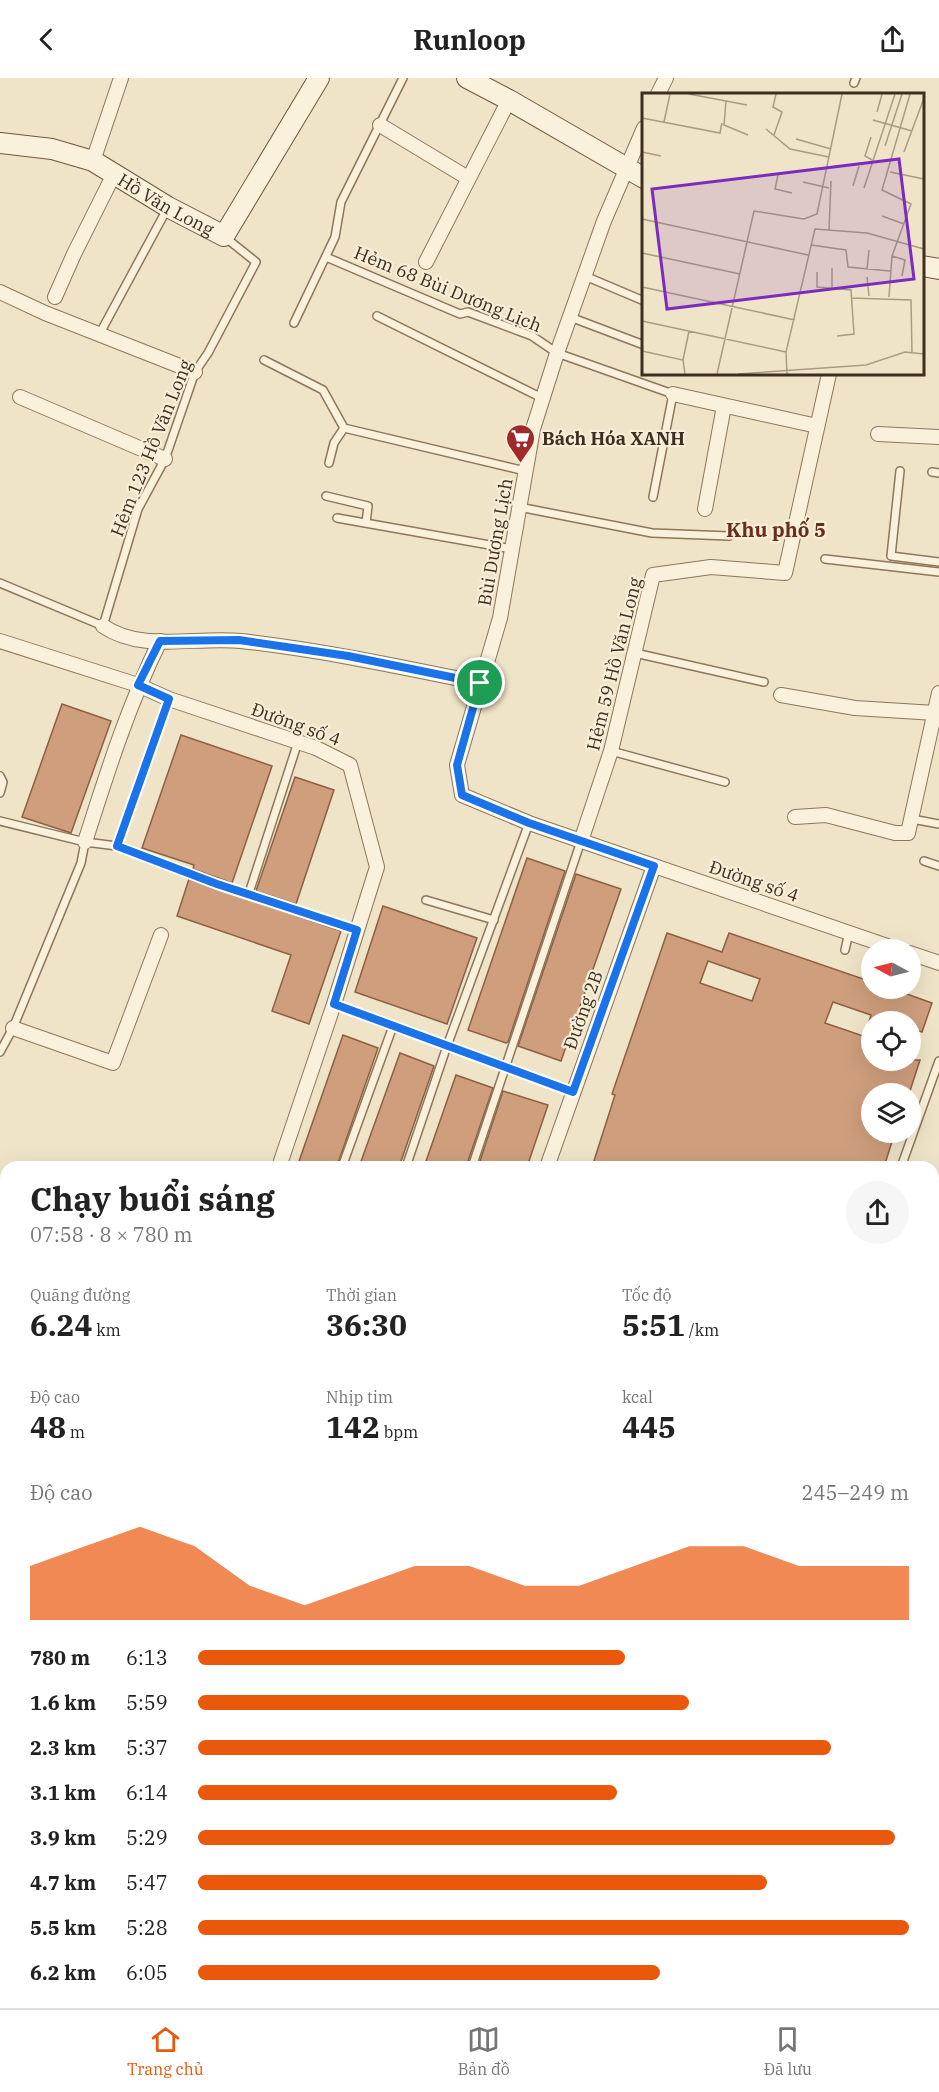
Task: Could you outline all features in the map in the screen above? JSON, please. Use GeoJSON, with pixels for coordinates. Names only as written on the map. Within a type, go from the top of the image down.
{"type":"FeatureCollection","features":[{"type":"Feature","properties":{"kind":"street"},"geometry":{"type":"LineString","coordinates":[[93,161],[121,78]]}},
{"type":"Feature","properties":{"kind":"street","name":"Hồ Văn Long"},"geometry":{"type":"LineString","coordinates":[[0,143],[52,149],[93,161],[168,207],[224,236],[319,78]]}},
{"type":"Feature","properties":{"kind":"street"},"geometry":{"type":"LineString","coordinates":[[467,78],[509,99],[642,177]]}},
{"type":"Feature","properties":{"kind":"street"},"geometry":{"type":"LineString","coordinates":[[658,93],[666,78]]}},
{"type":"Feature","properties":{"kind":"street"},"geometry":{"type":"LineString","coordinates":[[426,262],[509,99]]}},
{"type":"Feature","properties":{"kind":"street"},"geometry":{"type":"LineString","coordinates":[[380,124],[468,178]]}},
{"type":"Feature","properties":{"kind":"street","name":"Bùi Dương Lịch"},"geometry":{"type":"LineString","coordinates":[[529,823],[462,795],[457,765],[500,618],[533,429],[542,398],[604,221],[642,133]]}},
{"type":"Feature","properties":{"kind":"street"},"geometry":{"type":"LineString","coordinates":[[55,297],[114,174]]}},
{"type":"Feature","properties":{"kind":"street"},"geometry":{"type":"LineString","coordinates":[[924,266],[939,268]]}},
{"type":"Feature","properties":{"kind":"street"},"geometry":{"type":"LineString","coordinates":[[0,292],[45,313],[195,372]]}},
{"type":"Feature","properties":{"kind":"street","name":"Hẻm 59 Hồ Văn Long"},"geometry":{"type":"LineString","coordinates":[[581,841],[611,751],[653,574],[711,567],[786,573],[829,375]]}},
{"type":"Feature","properties":{"kind":"street"},"geometry":{"type":"LineString","coordinates":[[674,394],[817,426]]}},
{"type":"Feature","properties":{"kind":"street"},"geometry":{"type":"LineString","coordinates":[[20,397],[165,459]]}},
{"type":"Feature","properties":{"kind":"street"},"geometry":{"type":"LineString","coordinates":[[705,509],[724,406]]}},
{"type":"Feature","properties":{"kind":"street"},"geometry":{"type":"LineString","coordinates":[[878,434],[939,437]]}},
{"type":"Feature","properties":{"kind":"street"},"geometry":{"type":"LineString","coordinates":[[103,626],[117,635],[160,641],[239,640],[348,656],[480,683]]}},
{"type":"Feature","properties":{"kind":"street","name":"Đường số 4"},"geometry":{"type":"LineString","coordinates":[[0,641],[138,685],[169,699],[316,748],[350,765],[377,867],[281,1161]]}},
{"type":"Feature","properties":{"kind":"street"},"geometry":{"type":"LineString","coordinates":[[85,842],[114,748],[138,685],[160,641]]}},
{"type":"Feature","properties":{"kind":"street"},"geometry":{"type":"LineString","coordinates":[[795,817],[826,815],[895,833],[908,833],[939,693]]}},
{"type":"Feature","properties":{"kind":"street"},"geometry":{"type":"LineString","coordinates":[[781,695],[855,708],[935,713]]}},
{"type":"Feature","properties":{"kind":"street","name":"Đường số 4"},"geometry":{"type":"LineString","coordinates":[[529,823],[868,939]]}},
{"type":"Feature","properties":{"kind":"street","name":"Đường 2B"},"geometry":{"type":"LineString","coordinates":[[549,1161],[654,866]]}},
{"type":"Feature","properties":{"kind":"street"},"geometry":{"type":"LineString","coordinates":[[13,1028],[113,1064],[161,935]]}},
{"type":"Feature","properties":{"kind":"street"},"geometry":{"type":"LineString","coordinates":[[921,957],[939,963]]}},
{"type":"Feature","properties":{"kind":"lane"},"geometry":{"type":"LineString","coordinates":[[294,323],[335,237],[341,202],[403,78]]}},
{"type":"Feature","properties":{"kind":"lane"},"geometry":{"type":"LineString","coordinates":[[99,335],[168,207]]}},
{"type":"Feature","properties":{"kind":"lane","name":"Hẻm 123 Hồ Văn Long"},"geometry":{"type":"LineString","coordinates":[[103,626],[138,509],[165,459],[195,372],[208,353],[256,262],[224,236]]}},
{"type":"Feature","properties":{"kind":"lane","name":"Hẻm 68 Bùi Dương Lịch"},"geometry":{"type":"LineString","coordinates":[[326,257],[460,314],[468,312],[532,336],[557,353],[674,394]]}},
{"type":"Feature","properties":{"kind":"lane"},"geometry":{"type":"LineString","coordinates":[[585,276],[642,300]]}},
{"type":"Feature","properties":{"kind":"lane"},"geometry":{"type":"LineString","coordinates":[[377,316],[542,398]]}},
{"type":"Feature","properties":{"kind":"lane"},"geometry":{"type":"LineString","coordinates":[[570,317],[642,344]]}},
{"type":"Feature","properties":{"kind":"lane"},"geometry":{"type":"LineString","coordinates":[[264,360],[323,390],[344,428],[525,471]]}},
{"type":"Feature","properties":{"kind":"lane"},"geometry":{"type":"LineString","coordinates":[[653,498],[674,394]]}},
{"type":"Feature","properties":{"kind":"lane"},"geometry":{"type":"LineString","coordinates":[[329,463],[334,443],[344,428]]}},
{"type":"Feature","properties":{"kind":"lane"},"geometry":{"type":"LineString","coordinates":[[900,471],[891,556],[939,562]]}},
{"type":"Feature","properties":{"kind":"lane"},"geometry":{"type":"LineString","coordinates":[[326,496],[368,506],[366,523]]}},
{"type":"Feature","properties":{"kind":"lane"},"geometry":{"type":"LineString","coordinates":[[519,507],[652,533],[729,536]]}},
{"type":"Feature","properties":{"kind":"lane"},"geometry":{"type":"LineString","coordinates":[[337,518],[512,549]]}},
{"type":"Feature","properties":{"kind":"lane"},"geometry":{"type":"LineString","coordinates":[[825,559],[939,572]]}},
{"type":"Feature","properties":{"kind":"lane"},"geometry":{"type":"LineString","coordinates":[[0,583],[103,626]]}},
{"type":"Feature","properties":{"kind":"lane"},"geometry":{"type":"LineString","coordinates":[[635,653],[764,682]]}},
{"type":"Feature","properties":{"kind":"lane"},"geometry":{"type":"LineString","coordinates":[[117,846],[169,699]]}},
{"type":"Feature","properties":{"kind":"lane"},"geometry":{"type":"LineString","coordinates":[[249,893],[298,742]]}},
{"type":"Feature","properties":{"kind":"lane"},"geometry":{"type":"LineString","coordinates":[[611,751],[725,782]]}},
{"type":"Feature","properties":{"kind":"lane"},"geometry":{"type":"LineString","coordinates":[[0,776],[3,782],[0,793]]}},
{"type":"Feature","properties":{"kind":"lane"},"geometry":{"type":"LineString","coordinates":[[912,819],[939,824]]}},
{"type":"Feature","properties":{"kind":"lane"},"geometry":{"type":"LineString","coordinates":[[0,821],[85,842],[117,846],[217,884],[357,930]]}},
{"type":"Feature","properties":{"kind":"lane"},"geometry":{"type":"LineString","coordinates":[[408,1161],[447,1046],[529,823]]}},
{"type":"Feature","properties":{"kind":"lane"},"geometry":{"type":"LineString","coordinates":[[474,1161],[581,841]]}},
{"type":"Feature","properties":{"kind":"lane"},"geometry":{"type":"LineString","coordinates":[[0,1052],[13,1028],[81,863],[85,842]]}},
{"type":"Feature","properties":{"kind":"lane"},"geometry":{"type":"LineString","coordinates":[[924,861],[939,866]]}},
{"type":"Feature","properties":{"kind":"lane"},"geometry":{"type":"LineString","coordinates":[[426,900],[494,920]]}},
{"type":"Feature","properties":{"kind":"lane"},"geometry":{"type":"LineString","coordinates":[[845,950],[849,932]]}},
{"type":"Feature","properties":{"kind":"lane"},"geometry":{"type":"LineString","coordinates":[[334,1004],[573,1092]]}},
{"type":"Feature","properties":{"kind":"lane"},"geometry":{"type":"LineString","coordinates":[[344,1161],[393,1026]]}},
{"type":"Feature","properties":{"kind":"lane"},"geometry":{"type":"LineString","coordinates":[[904,1161],[939,1061]]}},
{"type":"Feature","properties":{"kind":"building"},"geometry":{"type":"Polygon","coordinates":[[[62,704],[111,721],[71,833],[22,817],[62,704]]]}},
{"type":"Feature","properties":{"kind":"building"},"geometry":{"type":"Polygon","coordinates":[[[181,735],[272,766],[232,883],[193,869],[194,865],[142,848],[181,735]]]}},
{"type":"Feature","properties":{"kind":"building"},"geometry":{"type":"Polygon","coordinates":[[[295,777],[334,790],[296,904],[256,891],[295,777]]]}},
{"type":"Feature","properties":{"kind":"building"},"geometry":{"type":"Polygon","coordinates":[[[527,858],[565,871],[506,1043],[468,1030],[527,858]]]}},
{"type":"Feature","properties":{"kind":"building"},"geometry":{"type":"Polygon","coordinates":[[[576,874],[621,889],[561,1061],[518,1046],[576,874]]]}},
{"type":"Feature","properties":{"kind":"building"},"geometry":{"type":"Polygon","coordinates":[[[189,879],[341,931],[309,1024],[272,1011],[291,955],[177,916],[189,879]]]}},
{"type":"Feature","properties":{"kind":"building"},"geometry":{"type":"Polygon","coordinates":[[[383,906],[477,938],[447,1024],[355,992],[383,906]]]}},
{"type":"Feature","properties":{"kind":"building"},"geometry":{"type":"Polygon","coordinates":[[[667,933],[722,952],[729,933],[861,978],[861,999],[921,999],[932,1003],[922,1032],[921,1011],[861,1012],[833,1002],[825,1023],[861,1035],[861,1071],[916,1071],[913,1083],[861,1083],[861,1143],[892,1143],[886,1161],[594,1161],[615,1095],[612,1094],[667,933]],[[708,961],[700,983],[752,1001],[760,979],[708,961]]]}},
{"type":"Feature","properties":{"kind":"building"},"geometry":{"type":"Polygon","coordinates":[[[343,1035],[378,1048],[339,1161],[299,1161],[343,1035]]]}},
{"type":"Feature","properties":{"kind":"building"},"geometry":{"type":"Polygon","coordinates":[[[400,1053],[434,1066],[401,1161],[361,1161],[400,1053]]]}},
{"type":"Feature","properties":{"kind":"building"},"geometry":{"type":"Polygon","coordinates":[[[456,1075],[493,1088],[468,1161],[426,1161],[456,1075]]]}},
{"type":"Feature","properties":{"kind":"building"},"geometry":{"type":"Polygon","coordinates":[[[503,1091],[548,1105],[529,1161],[480,1161],[503,1091]]]}},
{"type":"Feature","properties":{"kind":"place","name":"Bách Hóa XANH"},"geometry":{"type":"Point","coordinates":[521,464]}},
{"type":"Feature","properties":{"kind":"district","name":"Khu phố 5"},"geometry":{"type":"Point","coordinates":[776,529]}},
{"type":"Feature","properties":{"kind":"route"},"geometry":{"type":"LineString","coordinates":[[239,640],[348,656],[480,683],[457,765],[462,795],[529,823],[654,866],[573,1092],[334,1004],[357,930],[217,884],[117,846],[169,699],[138,685],[160,641],[239,640]]}}]}
